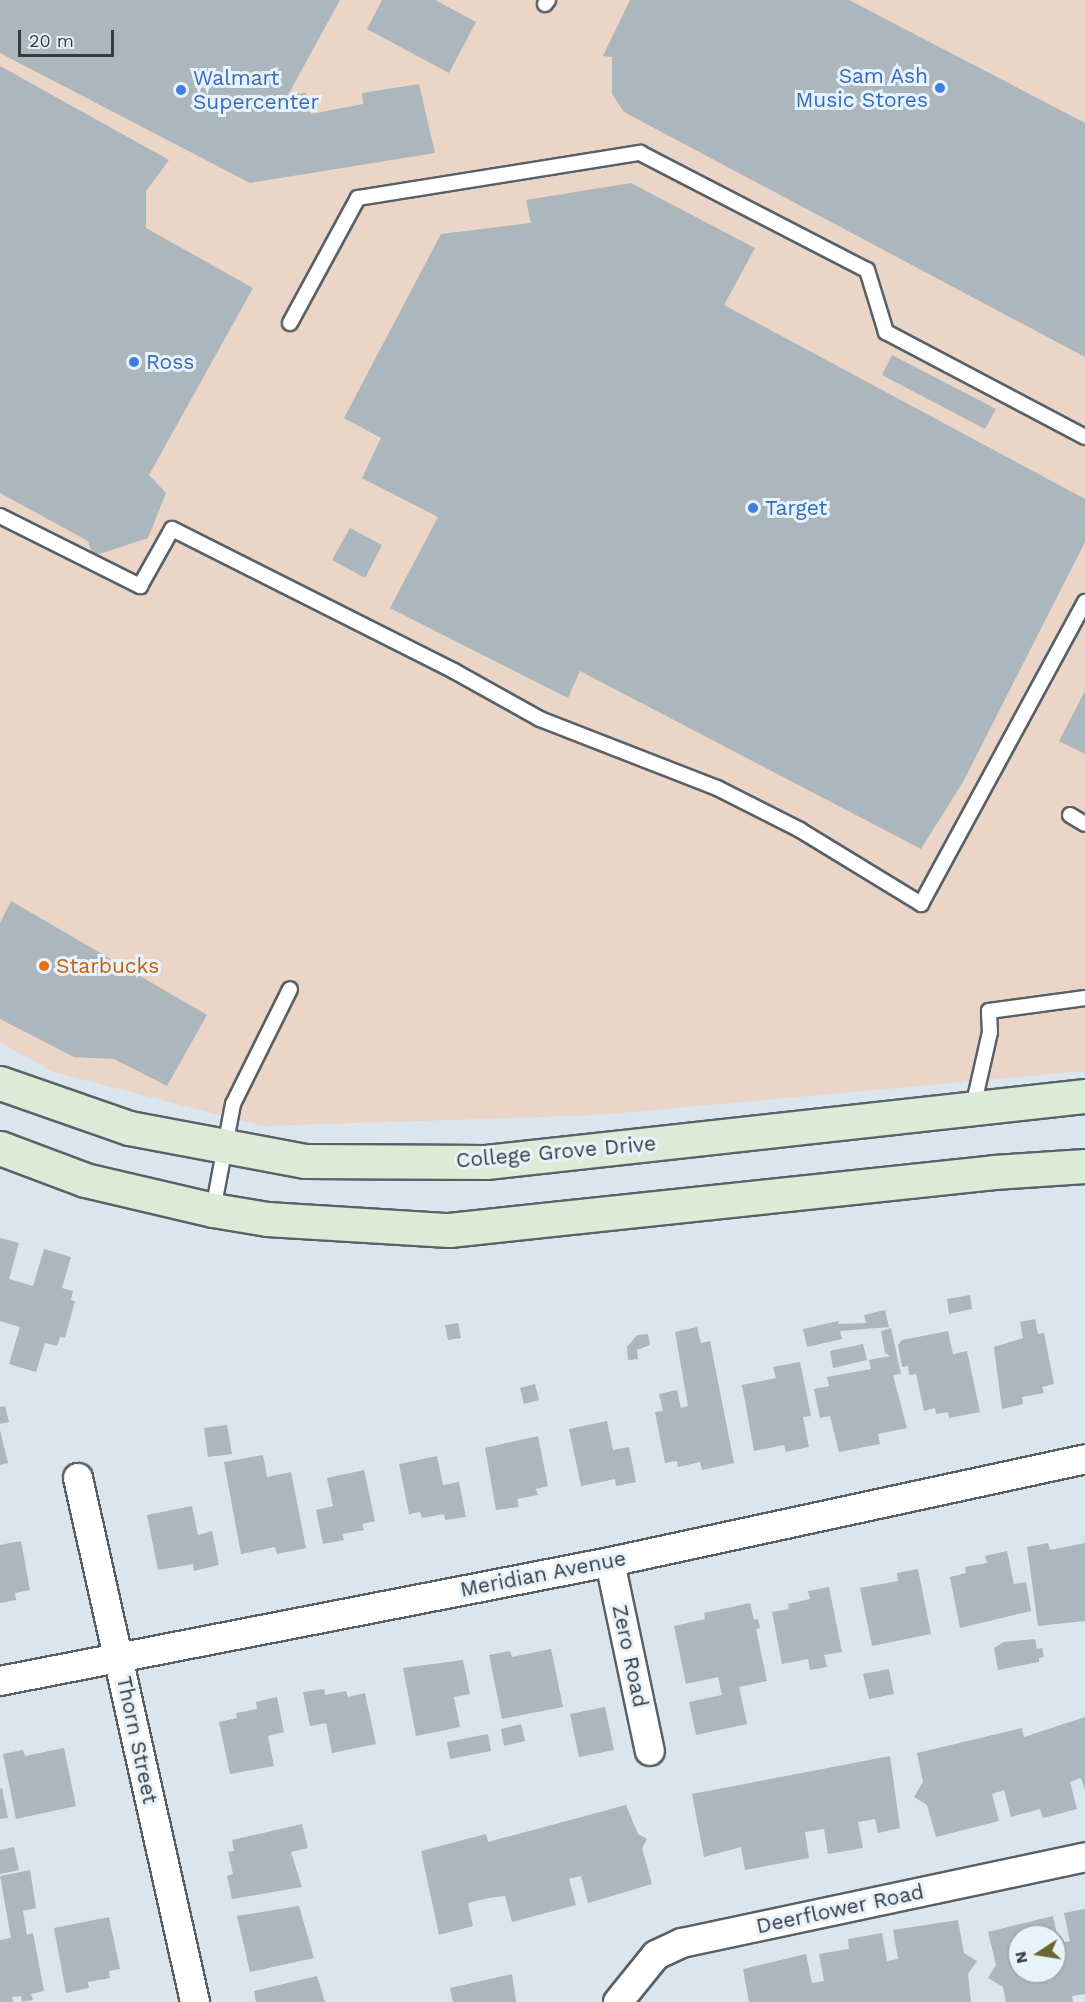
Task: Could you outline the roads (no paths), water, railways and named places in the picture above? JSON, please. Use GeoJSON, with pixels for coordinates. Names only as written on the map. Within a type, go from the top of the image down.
{"type":"FeatureCollection","features":[{"type":"Feature","properties":{"kind":"main road","name":"College Grove Drive"},"geometry":{"type":"LineString","coordinates":[[0,1083],[129,1128],[305,1161],[486,1162],[1085,1096]]}},
{"type":"Feature","properties":{"kind":"main road"},"geometry":{"type":"LineString","coordinates":[[0,1148],[85,1180],[213,1210],[267,1219],[449,1230],[994,1172],[1085,1167]]}},
{"type":"Feature","properties":{"kind":"street","name":"Meridian Avenue"},"geometry":{"type":"LineString","coordinates":[[0,1681],[610,1562],[1085,1459]]}},
{"type":"Feature","properties":{"kind":"street","name":"Thorn Street"},"geometry":{"type":"LineString","coordinates":[[78,1478],[195,2002]]}},
{"type":"Feature","properties":{"kind":"street","name":"Zero Road"},"geometry":{"type":"LineString","coordinates":[[610,1562],[650,1751]]}},
{"type":"Feature","properties":{"kind":"street","name":"Deerflower Road"},"geometry":{"type":"LineString","coordinates":[[618,2002],[656,1955],[682,1943],[1085,1857]]}},
{"type":"Feature","properties":{"kind":"lane"},"geometry":{"type":"LineString","coordinates":[[290,324],[357,198],[640,153],[867,270],[886,332],[1085,437]]}},
{"type":"Feature","properties":{"kind":"lane"},"geometry":{"type":"LineString","coordinates":[[0,516],[140,586],[172,529],[454,671],[540,719],[717,788],[800,830],[921,904],[1085,602]]}},
{"type":"Feature","properties":{"kind":"lane"},"geometry":{"type":"LineString","coordinates":[[1070,815],[1085,824]]}},
{"type":"Feature","properties":{"kind":"lane"},"geometry":{"type":"LineString","coordinates":[[213,1210],[233,1104],[290,989]]}},
{"type":"Feature","properties":{"kind":"lane"},"geometry":{"type":"LineString","coordinates":[[973,1107],[990,1032],[990,1011],[1085,998]]}},
{"type":"Feature","properties":{"kind":"place","name":"Sam Ash Music Stores"},"geometry":{"type":"Point","coordinates":[940,88]}},
{"type":"Feature","properties":{"kind":"place","name":"Walmart Supercenter"},"geometry":{"type":"Point","coordinates":[181,90]}},
{"type":"Feature","properties":{"kind":"place","name":"Ross"},"geometry":{"type":"Point","coordinates":[134,362]}},
{"type":"Feature","properties":{"kind":"place","name":"Target"},"geometry":{"type":"Point","coordinates":[753,508]}},
{"type":"Feature","properties":{"kind":"place","name":"Starbucks"},"geometry":{"type":"Point","coordinates":[44,966]}}]}
